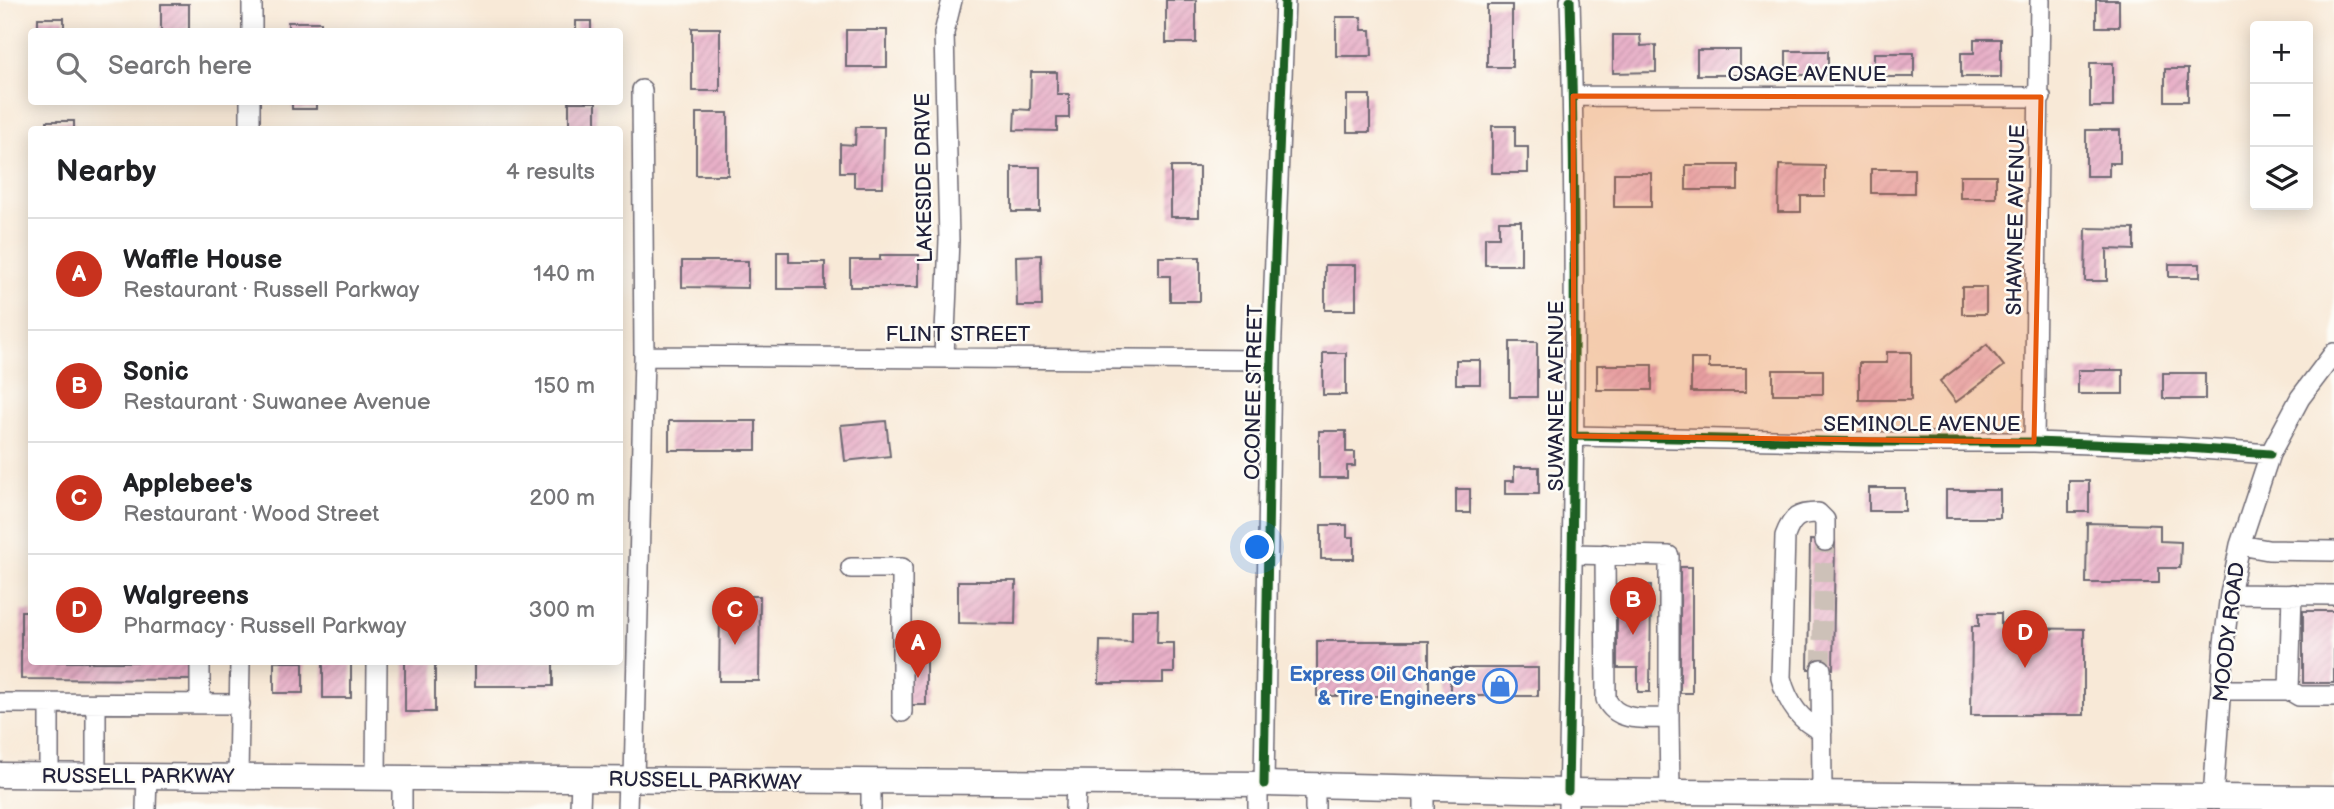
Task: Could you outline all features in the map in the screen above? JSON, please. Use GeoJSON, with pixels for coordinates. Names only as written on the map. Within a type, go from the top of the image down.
{"type":"FeatureCollection","features":[{"type":"Feature","properties":{"kind":"main road","name":"RUSSELL PARKWAY"},"geometry":{"type":"LineString","coordinates":[[0,775],[1261,784],[1315,797],[1424,799],[1676,798],[1762,801],[1822,792],[1864,801],[2213,804],[2334,798]]}},
{"type":"Feature","properties":{"kind":"street"},"geometry":{"type":"LineString","coordinates":[[252,0],[252,28]]}},
{"type":"Feature","properties":{"kind":"street","name":"LAKESIDE DRIVE"},"geometry":{"type":"LineString","coordinates":[[944,356],[949,240],[944,33],[952,0]]}},
{"type":"Feature","properties":{"kind":"street","name":"OCONEE STREET"},"geometry":{"type":"LineString","coordinates":[[1258,809],[1261,784],[1271,360],[1285,0]]}},
{"type":"Feature","properties":{"kind":"street","name":"SUWANEE AVENUE"},"geometry":{"type":"LineString","coordinates":[[1568,800],[1574,436],[1573,96],[1570,0]]}},
{"type":"Feature","properties":{"kind":"street","name":"SHAWNEE AVENUE"},"geometry":{"type":"LineString","coordinates":[[2034,442],[2040,0]]}},
{"type":"Feature","properties":{"kind":"street"},"geometry":{"type":"LineString","coordinates":[[627,809],[631,780],[644,356],[642,90]]}},
{"type":"Feature","properties":{"kind":"street","name":"OSAGE AVENUE"},"geometry":{"type":"LineString","coordinates":[[1573,96],[2040,97]]}},
{"type":"Feature","properties":{"kind":"street"},"geometry":{"type":"LineString","coordinates":[[250,105],[250,126]]}},
{"type":"Feature","properties":{"kind":"street","name":"MOODY ROAD"},"geometry":{"type":"LineString","coordinates":[[2213,804],[2230,594],[2240,545],[2270,454],[2300,398],[2334,353]]}},
{"type":"Feature","properties":{"kind":"street","name":"FLINT STREET"},"geometry":{"type":"LineString","coordinates":[[644,356],[1271,360]]}},
{"type":"Feature","properties":{"kind":"street","name":"SEMINOLE AVENUE"},"geometry":{"type":"LineString","coordinates":[[1574,436],[1857,442],[2034,442],[2270,454]]}},
{"type":"Feature","properties":{"kind":"street"},"geometry":{"type":"LineString","coordinates":[[1822,731],[1810,726],[1795,710],[1786,694],[1782,678],[1785,536],[1794,517],[1802,513],[1818,513],[1825,520],[1825,541]]}},
{"type":"Feature","properties":{"kind":"street"},"geometry":{"type":"LineString","coordinates":[[2240,545],[2268,550],[2334,551]]}},
{"type":"Feature","properties":{"kind":"street"},"geometry":{"type":"LineString","coordinates":[[1572,554],[1669,556],[1669,718],[1676,798]]}},
{"type":"Feature","properties":{"kind":"street"},"geometry":{"type":"LineString","coordinates":[[1605,554],[1605,699],[1617,714],[1632,718],[1669,718]]}},
{"type":"Feature","properties":{"kind":"street"},"geometry":{"type":"LineString","coordinates":[[851,568],[902,568],[902,712]]}},
{"type":"Feature","properties":{"kind":"street"},"geometry":{"type":"LineString","coordinates":[[2230,594],[2334,594]]}},
{"type":"Feature","properties":{"kind":"street"},"geometry":{"type":"LineString","coordinates":[[2289,690],[2292,594]]}},
{"type":"Feature","properties":{"kind":"street"},"geometry":{"type":"LineString","coordinates":[[200,665],[200,704]]}},
{"type":"Feature","properties":{"kind":"street"},"geometry":{"type":"LineString","coordinates":[[238,776],[240,665]]}},
{"type":"Feature","properties":{"kind":"street"},"geometry":{"type":"LineString","coordinates":[[376,778],[377,665]]}},
{"type":"Feature","properties":{"kind":"street"},"geometry":{"type":"LineString","coordinates":[[1821,669],[1822,792]]}},
{"type":"Feature","properties":{"kind":"street"},"geometry":{"type":"LineString","coordinates":[[2221,690],[2289,690],[2299,696],[2334,696]]}},
{"type":"Feature","properties":{"kind":"street"},"geometry":{"type":"LineString","coordinates":[[0,703],[240,704]]}},
{"type":"Feature","properties":{"kind":"street"},"geometry":{"type":"LineString","coordinates":[[49,704],[49,775]]}},
{"type":"Feature","properties":{"kind":"street"},"geometry":{"type":"LineString","coordinates":[[96,705],[96,776]]}},
{"type":"Feature","properties":{"kind":"street"},"geometry":{"type":"LineString","coordinates":[[146,776],[146,809]]}},
{"type":"Feature","properties":{"kind":"street"},"geometry":{"type":"LineString","coordinates":[[402,779],[402,809]]}},
{"type":"Feature","properties":{"kind":"street"},"geometry":{"type":"LineString","coordinates":[[580,809],[581,780]]}},
{"type":"Feature","properties":{"kind":"street"},"geometry":{"type":"LineString","coordinates":[[871,782],[871,809]]}},
{"type":"Feature","properties":{"kind":"street"},"geometry":{"type":"LineString","coordinates":[[1075,809],[1076,784]]}},
{"type":"Feature","properties":{"kind":"highlighted area"},"geometry":{"type":"Polygon","coordinates":[[[1573,96],[2041,97],[2034,442],[1574,436],[1573,96]]]}},
{"type":"Feature","properties":{"kind":"building"},"geometry":{"type":"Polygon","coordinates":[[[1166,0],[1196,0],[1196,43],[1166,43],[1166,0]]]}},
{"type":"Feature","properties":{"kind":"building"},"geometry":{"type":"Polygon","coordinates":[[[2096,0],[2119,0],[2119,27],[2096,27],[2096,0]]]}},
{"type":"Feature","properties":{"kind":"building"},"geometry":{"type":"Polygon","coordinates":[[[161,4],[189,4],[189,28],[161,28],[161,4]]]}},
{"type":"Feature","properties":{"kind":"building"},"geometry":{"type":"Polygon","coordinates":[[[1487,5],[1512,5],[1512,67],[1487,67],[1487,5]]]}},
{"type":"Feature","properties":{"kind":"building"},"geometry":{"type":"Polygon","coordinates":[[[1336,17],[1361,17],[1362,30],[1371,30],[1372,56],[1336,56],[1336,17]]]}},
{"type":"Feature","properties":{"kind":"building"},"geometry":{"type":"Polygon","coordinates":[[[38,18],[64,18],[64,28],[38,28],[38,18]]]}},
{"type":"Feature","properties":{"kind":"building"},"geometry":{"type":"Polygon","coordinates":[[[576,21],[591,21],[591,28],[576,28],[576,21]]]}},
{"type":"Feature","properties":{"kind":"building"},"geometry":{"type":"Polygon","coordinates":[[[288,22],[321,22],[321,28],[288,28],[288,22]]]}},
{"type":"Feature","properties":{"kind":"building"},"geometry":{"type":"Polygon","coordinates":[[[692,28],[720,28],[720,91],[692,91],[692,28]]]}},
{"type":"Feature","properties":{"kind":"building"},"geometry":{"type":"Polygon","coordinates":[[[846,30],[887,30],[887,67],[846,67],[846,30]]]}},
{"type":"Feature","properties":{"kind":"building"},"geometry":{"type":"Polygon","coordinates":[[[1613,35],[1640,35],[1641,46],[1656,45],[1656,72],[1613,73],[1613,35]]]}},
{"type":"Feature","properties":{"kind":"building"},"geometry":{"type":"Polygon","coordinates":[[[1974,39],[2001,39],[2001,77],[1961,77],[1961,53],[1974,53],[1974,39]]]}},
{"type":"Feature","properties":{"kind":"building"},"geometry":{"type":"Polygon","coordinates":[[[1697,50],[1740,50],[1740,75],[1697,75],[1697,50]]]}},
{"type":"Feature","properties":{"kind":"building"},"geometry":{"type":"Polygon","coordinates":[[[1786,51],[1828,51],[1828,75],[1786,75],[1786,51]]]}},
{"type":"Feature","properties":{"kind":"building"},"geometry":{"type":"Polygon","coordinates":[[[1874,53],[1914,53],[1914,77],[1874,77],[1874,53]]]}},
{"type":"Feature","properties":{"kind":"building"},"geometry":{"type":"Polygon","coordinates":[[[2090,63],[2113,63],[2113,107],[2090,107],[2090,63]]]}},
{"type":"Feature","properties":{"kind":"building"},"geometry":{"type":"Polygon","coordinates":[[[2165,69],[2188,69],[2188,101],[2165,101],[2165,69]]]}},
{"type":"Feature","properties":{"kind":"building"},"geometry":{"type":"Polygon","coordinates":[[[1031,72],[1057,72],[1057,94],[1069,94],[1069,118],[1057,118],[1057,131],[1014,130],[1015,109],[1030,110],[1031,72]]]}},
{"type":"Feature","properties":{"kind":"building"},"geometry":{"type":"Polygon","coordinates":[[[1347,95],[1370,95],[1370,132],[1347,132],[1347,95]]]}},
{"type":"Feature","properties":{"kind":"building"},"geometry":{"type":"Polygon","coordinates":[[[292,105],[316,105],[316,109],[292,109],[292,105]]]}},
{"type":"Feature","properties":{"kind":"building"},"geometry":{"type":"Polygon","coordinates":[[[569,105],[596,105],[596,126],[569,126],[569,105]]]}},
{"type":"Feature","properties":{"kind":"building"},"geometry":{"type":"Polygon","coordinates":[[[696,113],[728,113],[728,175],[696,175],[696,113]]]}},
{"type":"Feature","properties":{"kind":"building"},"geometry":{"type":"Polygon","coordinates":[[[47,121],[74,121],[74,126],[47,126],[47,121]]]}},
{"type":"Feature","properties":{"kind":"building"},"geometry":{"type":"Polygon","coordinates":[[[1492,126],[1515,126],[1515,147],[1528,147],[1528,173],[1492,173],[1492,126]]]}},
{"type":"Feature","properties":{"kind":"building"},"geometry":{"type":"Polygon","coordinates":[[[856,127],[884,127],[883,187],[854,187],[854,172],[840,172],[840,144],[855,145],[856,127]]]}},
{"type":"Feature","properties":{"kind":"building"},"geometry":{"type":"Polygon","coordinates":[[[2086,130],[2120,130],[2120,163],[2109,163],[2109,176],[2086,176],[2086,130]]]}},
{"type":"Feature","properties":{"kind":"building"},"geometry":{"type":"Polygon","coordinates":[[[1686,165],[1738,165],[1738,190],[1686,190],[1686,165]]]}},
{"type":"Feature","properties":{"kind":"building"},"geometry":{"type":"Polygon","coordinates":[[[1779,165],[1825,166],[1825,196],[1801,196],[1801,212],[1778,212],[1779,165]]]}},
{"type":"Feature","properties":{"kind":"building"},"geometry":{"type":"Polygon","coordinates":[[[1012,167],[1040,167],[1040,212],[1012,212],[1012,167]]]}},
{"type":"Feature","properties":{"kind":"building"},"geometry":{"type":"Polygon","coordinates":[[[1171,167],[1199,167],[1199,217],[1171,217],[1171,167]]]}},
{"type":"Feature","properties":{"kind":"building"},"geometry":{"type":"Polygon","coordinates":[[[1871,169],[1914,169],[1914,193],[1871,193],[1871,169]]]}},
{"type":"Feature","properties":{"kind":"building"},"geometry":{"type":"Polygon","coordinates":[[[1614,173],[1651,173],[1651,207],[1614,207],[1614,173]]]}},
{"type":"Feature","properties":{"kind":"building"},"geometry":{"type":"Polygon","coordinates":[[[1960,175],[1996,175],[1996,198],[1960,198],[1960,175]]]}},
{"type":"Feature","properties":{"kind":"building"},"geometry":{"type":"Polygon","coordinates":[[[1499,221],[1521,221],[1521,265],[1485,265],[1485,237],[1499,237],[1499,221]]]}},
{"type":"Feature","properties":{"kind":"building"},"geometry":{"type":"Polygon","coordinates":[[[2086,228],[2134,229],[2134,250],[2107,249],[2107,281],[2085,281],[2086,228]]]}},
{"type":"Feature","properties":{"kind":"building"},"geometry":{"type":"Polygon","coordinates":[[[777,252],[789,252],[789,262],[825,262],[825,289],[777,289],[777,252]]]}},
{"type":"Feature","properties":{"kind":"building"},"geometry":{"type":"Polygon","coordinates":[[[880,255],[919,255],[919,287],[850,287],[850,260],[880,260],[880,255]]]}},
{"type":"Feature","properties":{"kind":"building"},"geometry":{"type":"Polygon","coordinates":[[[1041,255],[1042,306],[1017,306],[1016,256],[1041,255]]]}},
{"type":"Feature","properties":{"kind":"building"},"geometry":{"type":"Polygon","coordinates":[[[1159,257],[1200,257],[1200,301],[1170,301],[1170,276],[1159,276],[1159,257]]]}},
{"type":"Feature","properties":{"kind":"building"},"geometry":{"type":"Polygon","coordinates":[[[682,261],[748,261],[748,288],[682,287],[682,261]]]}},
{"type":"Feature","properties":{"kind":"building"},"geometry":{"type":"Polygon","coordinates":[[[2169,264],[2200,264],[2200,277],[2169,277],[2169,264]]]}},
{"type":"Feature","properties":{"kind":"building"},"geometry":{"type":"Polygon","coordinates":[[[1325,265],[1356,265],[1356,310],[1325,310],[1325,265]]]}},
{"type":"Feature","properties":{"kind":"building"},"geometry":{"type":"Polygon","coordinates":[[[1962,287],[1986,287],[1986,314],[1962,314],[1962,287]]]}},
{"type":"Feature","properties":{"kind":"building"},"geometry":{"type":"Polygon","coordinates":[[[1510,342],[1537,342],[1537,397],[1510,397],[1510,342]]]}},
{"type":"Feature","properties":{"kind":"building"},"geometry":{"type":"Polygon","coordinates":[[[1987,345],[2004,366],[1956,402],[1940,381],[1987,345]]]}},
{"type":"Feature","properties":{"kind":"building"},"geometry":{"type":"Polygon","coordinates":[[[1887,352],[1911,352],[1911,400],[1859,400],[1859,363],[1887,363],[1887,352]]]}},
{"type":"Feature","properties":{"kind":"building"},"geometry":{"type":"Polygon","coordinates":[[[1323,353],[1346,353],[1346,395],[1323,395],[1323,353]]]}},
{"type":"Feature","properties":{"kind":"building"},"geometry":{"type":"Polygon","coordinates":[[[1691,359],[1709,359],[1709,368],[1746,368],[1746,392],[1691,392],[1691,359]]]}},
{"type":"Feature","properties":{"kind":"building"},"geometry":{"type":"Polygon","coordinates":[[[1456,360],[1480,360],[1480,384],[1456,384],[1456,360]]]}},
{"type":"Feature","properties":{"kind":"building"},"geometry":{"type":"Polygon","coordinates":[[[1597,365],[1652,365],[1652,390],[1597,390],[1597,365]]]}},
{"type":"Feature","properties":{"kind":"building"},"geometry":{"type":"Polygon","coordinates":[[[1773,370],[1823,370],[1823,394],[1773,394],[1773,370]]]}},
{"type":"Feature","properties":{"kind":"building"},"geometry":{"type":"Polygon","coordinates":[[[2078,370],[2123,370],[2123,394],[2078,394],[2078,370]]]}},
{"type":"Feature","properties":{"kind":"building"},"geometry":{"type":"Polygon","coordinates":[[[2163,373],[2205,373],[2205,399],[2163,399],[2163,373]]]}},
{"type":"Feature","properties":{"kind":"building"},"geometry":{"type":"Polygon","coordinates":[[[669,421],[756,421],[756,450],[669,450],[669,421]]]}},
{"type":"Feature","properties":{"kind":"building"},"geometry":{"type":"Polygon","coordinates":[[[886,421],[890,456],[845,461],[841,425],[886,421]]]}},
{"type":"Feature","properties":{"kind":"building"},"geometry":{"type":"Polygon","coordinates":[[[1319,431],[1346,431],[1346,452],[1355,452],[1355,466],[1347,466],[1347,478],[1319,478],[1319,431]]]}},
{"type":"Feature","properties":{"kind":"building"},"geometry":{"type":"Polygon","coordinates":[[[1514,467],[1539,467],[1539,494],[1505,494],[1505,481],[1514,481],[1514,467]]]}},
{"type":"Feature","properties":{"kind":"building"},"geometry":{"type":"Polygon","coordinates":[[[2069,481],[2089,481],[2089,512],[2069,512],[2069,481]]]}},
{"type":"Feature","properties":{"kind":"building"},"geometry":{"type":"Polygon","coordinates":[[[1869,488],[1905,488],[1905,511],[1869,511],[1869,488]]]}},
{"type":"Feature","properties":{"kind":"building"},"geometry":{"type":"Polygon","coordinates":[[[1456,489],[1470,489],[1470,513],[1456,513],[1456,489]]]}},
{"type":"Feature","properties":{"kind":"building"},"geometry":{"type":"Polygon","coordinates":[[[1946,490],[2000,490],[2000,518],[1946,518],[1946,490]]]}},
{"type":"Feature","properties":{"kind":"building"},"geometry":{"type":"Polygon","coordinates":[[[2087,523],[2160,525],[2160,541],[2181,542],[2180,568],[2159,568],[2159,583],[2086,583],[2087,523]]]}},
{"type":"Feature","properties":{"kind":"building"},"geometry":{"type":"Polygon","coordinates":[[[1321,525],[1347,525],[1347,537],[1354,537],[1354,559],[1321,559],[1321,525]]]}},
{"type":"Feature","properties":{"kind":"building"},"geometry":{"type":"Polygon","coordinates":[[[1810,540],[1835,541],[1833,669],[1808,669],[1810,540]]]}},
{"type":"Feature","properties":{"kind":"building"},"geometry":{"type":"Polygon","coordinates":[[[1680,567],[1692,567],[1692,693],[1680,693],[1680,567]]]}},
{"type":"Feature","properties":{"kind":"building"},"geometry":{"type":"Polygon","coordinates":[[[958,581],[1016,581],[1015,624],[958,623],[958,581]]]}},
{"type":"Feature","properties":{"kind":"building"},"geometry":{"type":"Polygon","coordinates":[[[1617,585],[1651,585],[1650,692],[1638,692],[1638,668],[1617,668],[1617,585]]]}},
{"type":"Feature","properties":{"kind":"building"},"geometry":{"type":"Polygon","coordinates":[[[747,596],[760,596],[759,681],[719,681],[720,612],[746,613],[747,596]]]}},
{"type":"Feature","properties":{"kind":"building"},"geometry":{"type":"Polygon","coordinates":[[[1132,610],[1158,610],[1157,643],[1174,643],[1174,673],[1163,673],[1163,683],[1099,683],[1100,641],[1132,642],[1132,610]]]}},
{"type":"Feature","properties":{"kind":"building"},"geometry":{"type":"Polygon","coordinates":[[[21,611],[28,611],[28,665],[197,665],[197,680],[21,679],[21,611]]]}},
{"type":"Feature","properties":{"kind":"building"},"geometry":{"type":"Polygon","coordinates":[[[2303,611],[2334,611],[2334,683],[2303,683],[2303,611]]]}},
{"type":"Feature","properties":{"kind":"building"},"geometry":{"type":"Polygon","coordinates":[[[1979,613],[2001,613],[2001,628],[2084,629],[2084,715],[1971,715],[1972,626],[1979,626],[1979,613]]]}},
{"type":"Feature","properties":{"kind":"building"},"geometry":{"type":"Polygon","coordinates":[[[906,640],[926,640],[926,705],[906,705],[906,640]]]}},
{"type":"Feature","properties":{"kind":"building"},"geometry":{"type":"Polygon","coordinates":[[[1317,641],[1429,641],[1429,696],[1317,696],[1317,641]]]}},
{"type":"Feature","properties":{"kind":"building"},"geometry":{"type":"Polygon","coordinates":[[[274,665],[303,665],[303,693],[274,693],[274,665]]]}},
{"type":"Feature","properties":{"kind":"building"},"geometry":{"type":"Polygon","coordinates":[[[323,665],[351,665],[351,698],[323,698],[323,665]]]}},
{"type":"Feature","properties":{"kind":"building"},"geometry":{"type":"Polygon","coordinates":[[[405,665],[435,665],[435,712],[405,712],[405,665]]]}},
{"type":"Feature","properties":{"kind":"building"},"geometry":{"type":"Polygon","coordinates":[[[475,665],[553,665],[553,686],[475,686],[475,665]]]}},
{"type":"Feature","properties":{"kind":"building"},"geometry":{"type":"Polygon","coordinates":[[[1450,668],[1538,668],[1538,696],[1450,696],[1450,668]]]}},
{"type":"Feature","properties":{"kind":"tunnel"},"geometry":{"type":"LineString","coordinates":[[1821,669],[1825,541]]}},
{"type":"Feature","properties":{"kind":"cycle path"},"geometry":{"type":"LineString","coordinates":[[1264,784],[1271,360],[1285,0]]}},
{"type":"Feature","properties":{"kind":"cycle path"},"geometry":{"type":"LineString","coordinates":[[1568,791],[1574,297],[1570,0]]}},
{"type":"Feature","properties":{"kind":"cycle path"},"geometry":{"type":"LineString","coordinates":[[1574,436],[1871,442],[2034,442],[2270,454]]}},
{"type":"Feature","properties":{"kind":"place","name":"Sonic"},"geometry":{"type":"Point","coordinates":[1633,635]}},
{"type":"Feature","properties":{"kind":"place","name":"Applebee's"},"geometry":{"type":"Point","coordinates":[735,645]}},
{"type":"Feature","properties":{"kind":"place","name":"Walgreens"},"geometry":{"type":"Point","coordinates":[2025,668]}},
{"type":"Feature","properties":{"kind":"place","name":"Waffle House"},"geometry":{"type":"Point","coordinates":[918,678]}},
{"type":"Feature","properties":{"kind":"place","name":"Express Oil Change & Tire Engineers"},"geometry":{"type":"Point","coordinates":[1500,686]}}]}
